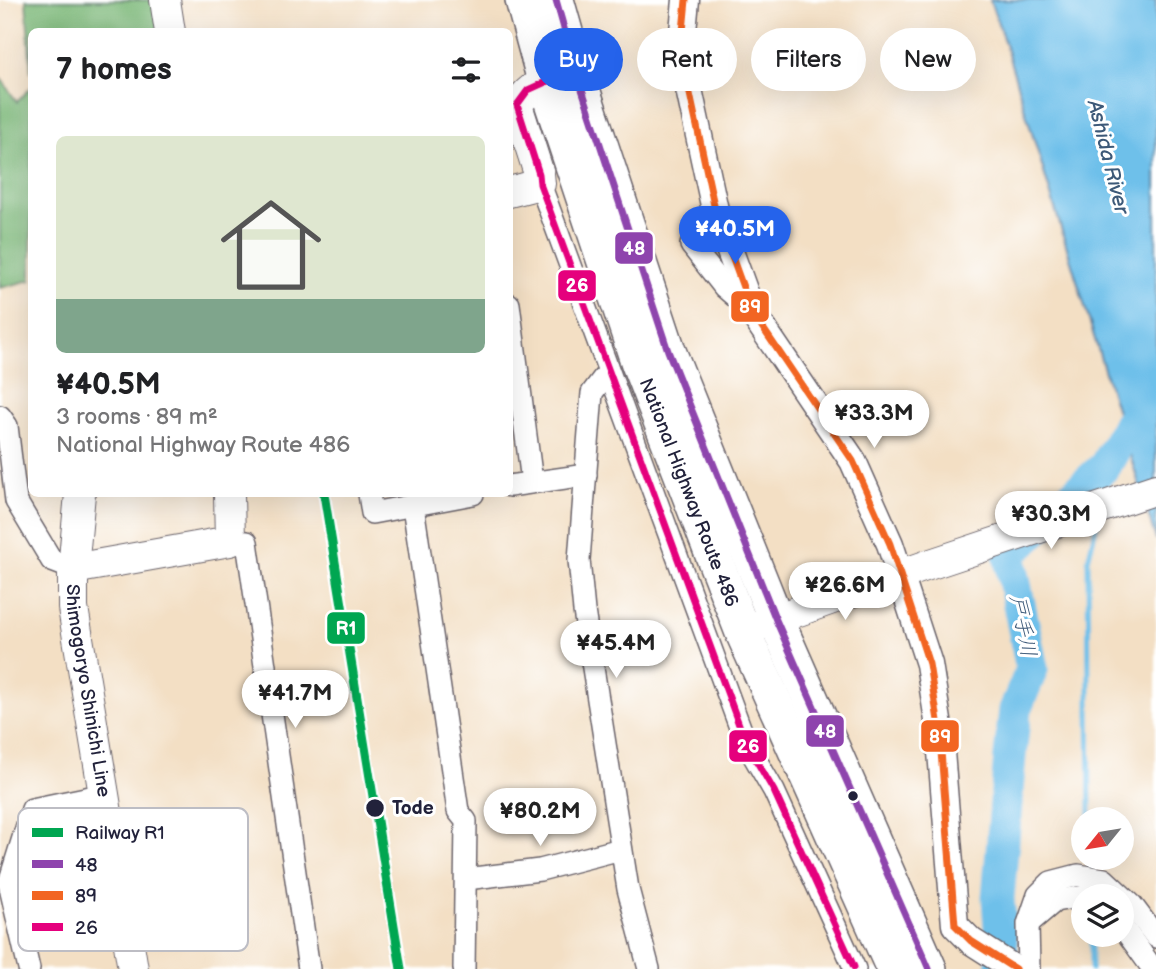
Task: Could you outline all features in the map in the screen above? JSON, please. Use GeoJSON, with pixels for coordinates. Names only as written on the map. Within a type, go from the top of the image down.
{"type":"FeatureCollection","features":[{"type":"Feature","properties":{"kind":"highway","name":"National Highway Route 486"},"geometry":{"type":"LineString","coordinates":[[523,0],[537,28]]}},
{"type":"Feature","properties":{"kind":"highway","name":"National Highway Route 486"},"geometry":{"type":"LineString","coordinates":[[556,0],[557,28]]}},
{"type":"Feature","properties":{"kind":"highway","name":"National Highway Route 486"},"geometry":{"type":"LineString","coordinates":[[564,91],[639,364],[742,630],[894,969]]}},
{"type":"Feature","properties":{"kind":"highway","name":"National Highway Route 486"},"geometry":{"type":"LineString","coordinates":[[566,91],[776,620],[929,969]]}},
{"type":"Feature","properties":{"kind":"main road"},"geometry":{"type":"LineString","coordinates":[[165,0],[169,28]]}},
{"type":"Feature","properties":{"kind":"main road"},"geometry":{"type":"LineString","coordinates":[[513,191],[540,184],[517,105],[528,90],[534,87]]}},
{"type":"Feature","properties":{"kind":"main road"},"geometry":{"type":"LineString","coordinates":[[742,630],[1156,489]]}},
{"type":"Feature","properties":{"kind":"main road","name":"Shimogoryo Shinichi Line"},"geometry":{"type":"LineString","coordinates":[[80,497],[73,569],[73,608],[106,808]]}},
{"type":"Feature","properties":{"kind":"main road"},"geometry":{"type":"LineString","coordinates":[[73,569],[230,541],[229,497]]}},
{"type":"Feature","properties":{"kind":"main road","name":"Shimogoryo Shinichi Line"},"geometry":{"type":"LineString","coordinates":[[130,951],[133,969]]}},
{"type":"Feature","properties":{"kind":"street"},"geometry":{"type":"LineString","coordinates":[[686,0],[681,52],[715,210],[752,312]]}},
{"type":"Feature","properties":{"kind":"street"},"geometry":{"type":"LineString","coordinates":[[540,184],[745,741],[774,791],[855,969]]}},
{"type":"Feature","properties":{"kind":"street"},"geometry":{"type":"LineString","coordinates":[[691,245],[724,287],[752,312],[853,461],[890,544],[929,664],[939,727],[955,925],[971,941],[1015,969]]}},
{"type":"Feature","properties":{"kind":"street"},"geometry":{"type":"LineString","coordinates":[[513,336],[531,482]]}},
{"type":"Feature","properties":{"kind":"street"},"geometry":{"type":"LineString","coordinates":[[609,375],[604,377],[592,393],[579,560],[584,611],[621,849],[628,889],[649,969]]}},
{"type":"Feature","properties":{"kind":"street"},"geometry":{"type":"LineString","coordinates":[[0,416],[7,426],[16,501],[52,561],[73,569]]}},
{"type":"Feature","properties":{"kind":"street"},"geometry":{"type":"LineString","coordinates":[[513,485],[586,475]]}},
{"type":"Feature","properties":{"kind":"street"},"geometry":{"type":"LineString","coordinates":[[369,497],[372,513],[458,497]]}},
{"type":"Feature","properties":{"kind":"street"},"geometry":{"type":"LineString","coordinates":[[413,506],[458,811],[466,821],[464,969]]}},
{"type":"Feature","properties":{"kind":"street"},"geometry":{"type":"LineString","coordinates":[[230,541],[247,542],[309,969]]}},
{"type":"Feature","properties":{"kind":"street"},"geometry":{"type":"LineString","coordinates":[[37,808],[104,794]]}},
{"type":"Feature","properties":{"kind":"street"},"geometry":{"type":"LineString","coordinates":[[466,879],[540,870],[621,849]]}},
{"type":"Feature","properties":{"kind":"street"},"geometry":{"type":"LineString","coordinates":[[18,854],[9,883],[18,922]]}},
{"type":"Feature","properties":{"kind":"street"},"geometry":{"type":"LineString","coordinates":[[1029,969],[1028,924],[1038,895],[1051,882],[1078,875],[1104,879],[1132,905],[1156,937]]}},
{"type":"Feature","properties":{"kind":"street"},"geometry":{"type":"LineString","coordinates":[[1028,924],[1055,901],[1071,898]]}},
{"type":"Feature","properties":{"kind":"street"},"geometry":{"type":"LineString","coordinates":[[1134,943],[1153,969]]}},
{"type":"Feature","properties":{"kind":"street"},"geometry":{"type":"LineString","coordinates":[[25,951],[29,969]]}},
{"type":"Feature","properties":{"kind":"green space"},"geometry":{"type":"Polygon","coordinates":[[[26,0],[162,0],[164,28],[28,29],[26,0]]]}},
{"type":"Feature","properties":{"kind":"green space"},"geometry":{"type":"Polygon","coordinates":[[[0,77],[17,102],[28,90],[28,281],[0,288],[0,77]]]}},
{"type":"Feature","properties":{"kind":"water","name":"Ashida River"},"geometry":{"type":"Polygon","coordinates":[[[990,0],[1156,0],[1156,540],[1004,41],[990,0]]]}},
{"type":"Feature","properties":{"kind":"waterway","name":"戸手川"},"geometry":{"type":"LineString","coordinates":[[1003,969],[998,898],[1010,756],[1015,710],[1032,669],[1009,554],[1105,466],[1156,377]]}},
{"type":"Feature","properties":{"kind":"waterway"},"geometry":{"type":"LineString","coordinates":[[1104,496],[1109,472],[1129,434]]}},
{"type":"Feature","properties":{"kind":"waterway"},"geometry":{"type":"LineString","coordinates":[[1090,807],[1088,560],[1098,519]]}},
{"type":"Feature","properties":{"kind":"waterway"},"geometry":{"type":"LineString","coordinates":[[1091,947],[1091,969]]}},
{"type":"Feature","properties":{"kind":"rail line","name":"R1"},"geometry":{"type":"LineString","coordinates":[[324,497],[401,969]]}},
{"type":"Feature","properties":{"kind":"transit line","name":"48"},"geometry":{"type":"LineString","coordinates":[[556,0],[576,71],[668,351],[776,620],[929,969]]}},
{"type":"Feature","properties":{"kind":"transit line","name":"89"},"geometry":{"type":"LineString","coordinates":[[686,0],[681,52],[715,210],[752,312],[853,461],[890,544],[929,664],[939,727],[955,925],[971,941],[1015,969]]}},
{"type":"Feature","properties":{"kind":"transit line","name":"26"},"geometry":{"type":"LineString","coordinates":[[534,87],[528,90],[517,105],[540,184],[745,741],[774,791],[854,967]]}},
{"type":"Feature","properties":{"kind":"place","name":"Tode"},"geometry":{"type":"Point","coordinates":[375,808]}}]}
